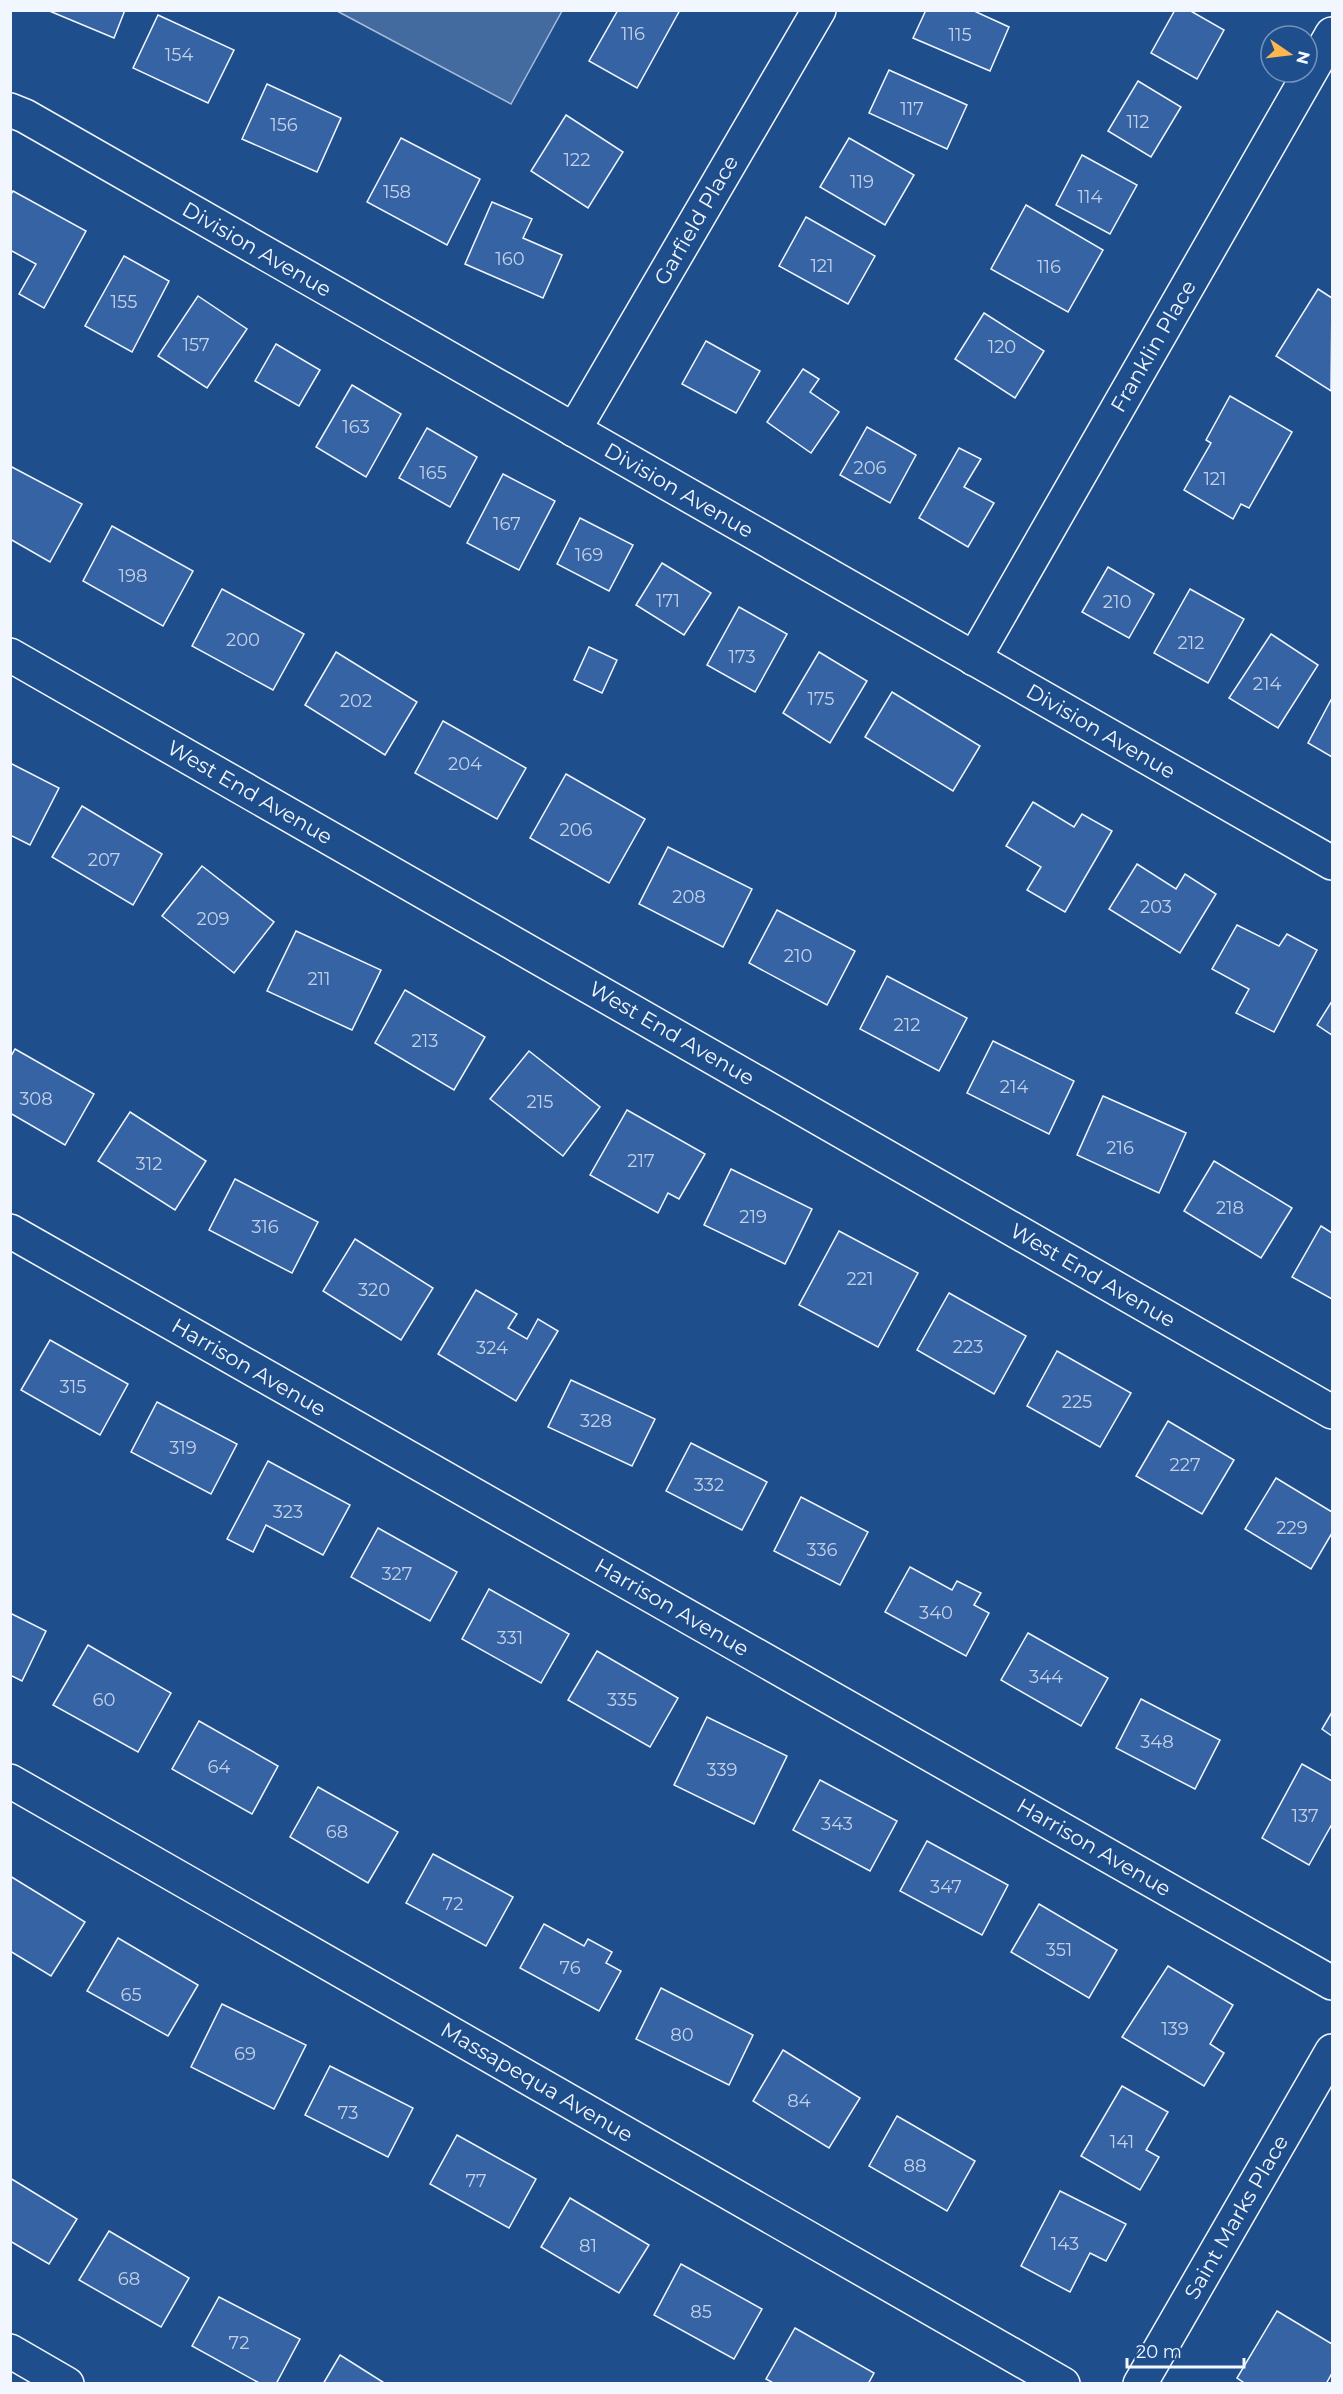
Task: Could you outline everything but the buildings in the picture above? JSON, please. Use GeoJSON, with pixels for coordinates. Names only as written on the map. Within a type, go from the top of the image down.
{"type":"FeatureCollection","features":[{"type":"Feature","properties":{"kind":"street","name":"Garfield Place"},"geometry":{"type":"LineString","coordinates":[[574,430],[819,10]]}},
{"type":"Feature","properties":{"kind":"street","name":"Franklin Place"},"geometry":{"type":"LineString","coordinates":[[974,659],[1332,34]]}},
{"type":"Feature","properties":{"kind":"street","name":"Division Avenue"},"geometry":{"type":"LineString","coordinates":[[18,113],[1332,863]]}},
{"type":"Feature","properties":{"kind":"street","name":"West End Avenue"},"geometry":{"type":"LineString","coordinates":[[10,655],[1332,1412]]}},
{"type":"Feature","properties":{"kind":"street","name":"Harrison Avenue"},"geometry":{"type":"LineString","coordinates":[[10,1231],[1332,1983]]}},
{"type":"Feature","properties":{"kind":"street","name":"Massapequa Avenue"},"geometry":{"type":"LineString","coordinates":[[10,1781],[1063,2384]]}},
{"type":"Feature","properties":{"kind":"street","name":"Saint Marks Place"},"geometry":{"type":"LineString","coordinates":[[1140,2384],[1332,2051]]}},
{"type":"Feature","properties":{"kind":"street"},"geometry":{"type":"LineString","coordinates":[[10,2351],[67,2384]]}},
{"type":"Feature","properties":{"kind":"water"},"geometry":{"type":"Polygon","coordinates":[[[337,11],[562,11],[511,104],[337,11]]]}}]}
